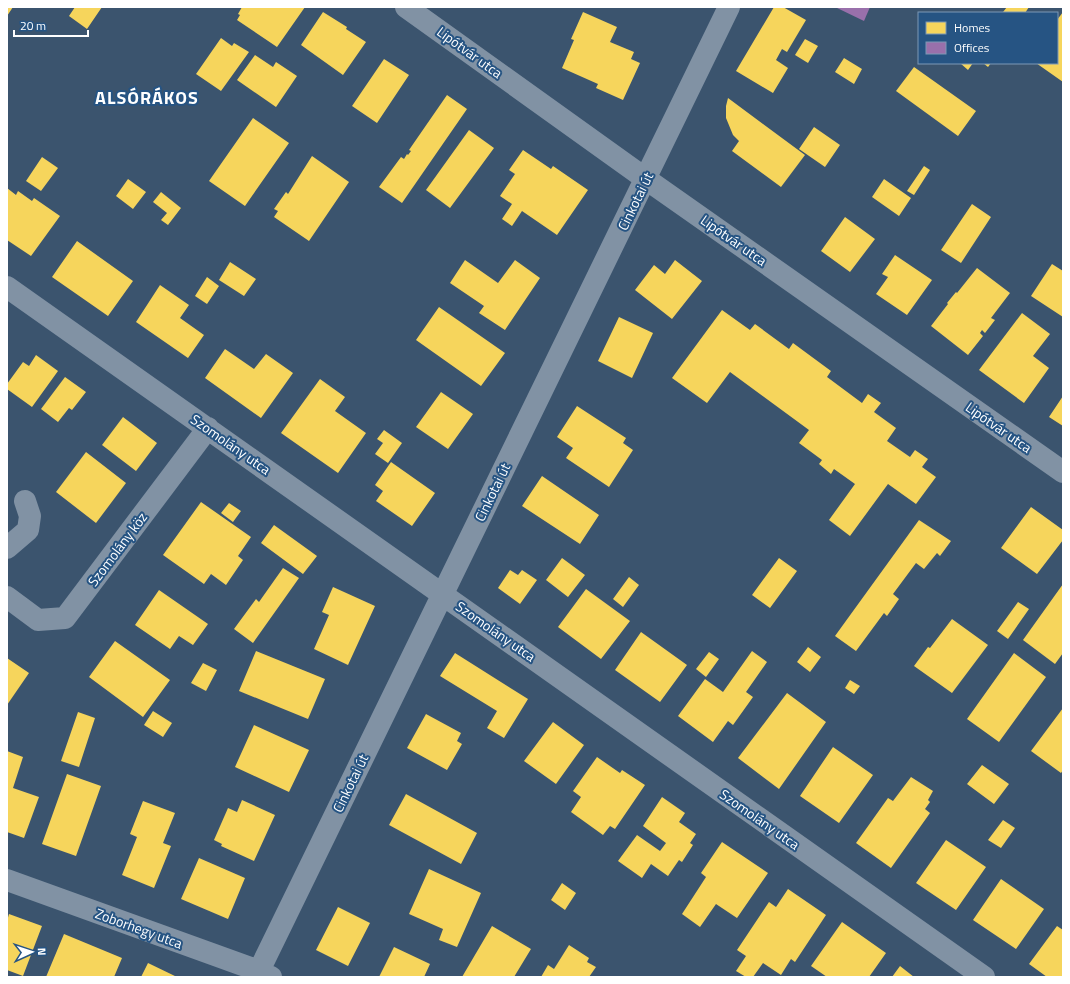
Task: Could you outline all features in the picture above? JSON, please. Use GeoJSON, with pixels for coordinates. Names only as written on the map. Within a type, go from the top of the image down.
{"type":"FeatureCollection","features":[{"type":"Feature","properties":{"kind":"street","name":"Lipótvár utca"},"geometry":{"type":"LineString","coordinates":[[406,7],[646,179],[1063,472]]}},
{"type":"Feature","properties":{"kind":"street","name":"Cinkotai út"},"geometry":{"type":"LineString","coordinates":[[262,975],[442,593],[729,7]]}},
{"type":"Feature","properties":{"kind":"street","name":"Szomolány utca"},"geometry":{"type":"LineString","coordinates":[[7,287],[984,977]]}},
{"type":"Feature","properties":{"kind":"street","name":"Szomolány köz"},"geometry":{"type":"LineString","coordinates":[[7,597],[38,620],[65,618],[208,428]]}},
{"type":"Feature","properties":{"kind":"street"},"geometry":{"type":"LineString","coordinates":[[7,548],[28,530],[30,516],[25,501]]}},
{"type":"Feature","properties":{"kind":"street","name":"Zoborhegy utca"},"geometry":{"type":"LineString","coordinates":[[7,880],[262,975]]}},
{"type":"Feature","properties":{"kind":"building: Homes"},"geometry":{"type":"Polygon","coordinates":[[[7,7],[13,7],[7,16],[7,7]]]}},
{"type":"Feature","properties":{"kind":"building: Homes"},"geometry":{"type":"Polygon","coordinates":[[[75,7],[102,7],[87,29],[69,16],[75,7]]]}},
{"type":"Feature","properties":{"kind":"building: Homes"},"geometry":{"type":"Polygon","coordinates":[[[242,7],[305,7],[277,47],[237,20],[240,15],[238,14],[242,7]]]}},
{"type":"Feature","properties":{"kind":"building: Homes"},"geometry":{"type":"Polygon","coordinates":[[[774,7],[783,7],[806,20],[787,52],[782,49],[776,60],[788,68],[773,93],[736,71],[774,7]]]}},
{"type":"Feature","properties":{"kind":"building: Homes"},"geometry":{"type":"Polygon","coordinates":[[[1007,7],[1029,7],[1026,12],[1003,12],[1007,7]]]}},
{"type":"Feature","properties":{"kind":"building: Homes"},"geometry":{"type":"Polygon","coordinates":[[[323,12],[347,27],[346,29],[366,42],[343,75],[301,45],[323,12]]]}},
{"type":"Feature","properties":{"kind":"building: Homes"},"geometry":{"type":"Polygon","coordinates":[[[583,12],[617,27],[610,42],[634,52],[631,59],[640,63],[623,100],[596,88],[598,84],[562,68],[574,40],[571,39],[583,12]]]}},
{"type":"Feature","properties":{"kind":"building: Homes"},"geometry":{"type":"Polygon","coordinates":[[[1063,12],[1063,82],[1037,64],[1058,64],[1058,19],[1063,12]]]}},
{"type":"Feature","properties":{"kind":"building: Homes"},"geometry":{"type":"Polygon","coordinates":[[[221,38],[232,46],[234,43],[249,52],[221,91],[196,74],[221,38]]]}},
{"type":"Feature","properties":{"kind":"building: Homes"},"geometry":{"type":"Polygon","coordinates":[[[805,39],[818,46],[808,63],[795,55],[805,39]]]}},
{"type":"Feature","properties":{"kind":"building: Homes"},"geometry":{"type":"Polygon","coordinates":[[[255,55],[273,67],[276,62],[297,76],[276,107],[237,80],[255,55]]]}},
{"type":"Feature","properties":{"kind":"building: Homes"},"geometry":{"type":"Polygon","coordinates":[[[844,58],[862,69],[854,84],[835,72],[844,58]]]}},
{"type":"Feature","properties":{"kind":"building: Homes"},"geometry":{"type":"Polygon","coordinates":[[[384,59],[409,75],[377,123],[352,106],[384,59]]]}},
{"type":"Feature","properties":{"kind":"building: Homes"},"geometry":{"type":"Polygon","coordinates":[[[961,64],[972,64],[968,70],[961,64]]]}},
{"type":"Feature","properties":{"kind":"building: Homes"},"geometry":{"type":"Polygon","coordinates":[[[914,67],[976,111],[958,136],[896,91],[914,67]]]}},
{"type":"Feature","properties":{"kind":"building: Homes"},"geometry":{"type":"Polygon","coordinates":[[[447,95],[467,109],[402,203],[379,187],[401,157],[404,159],[411,151],[409,150],[447,95]]]}},
{"type":"Feature","properties":{"kind":"building: Homes"},"geometry":{"type":"Polygon","coordinates":[[[728,98],[805,155],[781,187],[732,151],[739,141],[733,135],[726,118],[728,98]]]}},
{"type":"Feature","properties":{"kind":"building: Homes"},"geometry":{"type":"Polygon","coordinates":[[[253,118],[289,143],[245,206],[209,181],[253,118]]]}},
{"type":"Feature","properties":{"kind":"building: Homes"},"geometry":{"type":"Polygon","coordinates":[[[814,127],[840,145],[825,167],[799,149],[814,127]]]}},
{"type":"Feature","properties":{"kind":"building: Homes"},"geometry":{"type":"Polygon","coordinates":[[[469,130],[494,148],[450,208],[426,190],[469,130]]]}},
{"type":"Feature","properties":{"kind":"building: Homes"},"geometry":{"type":"Polygon","coordinates":[[[523,150],[551,169],[553,166],[588,190],[557,235],[522,211],[512,226],[502,219],[512,204],[500,196],[515,174],[509,170],[523,150]]]}},
{"type":"Feature","properties":{"kind":"building: Homes"},"geometry":{"type":"Polygon","coordinates":[[[312,156],[349,182],[309,241],[274,217],[278,211],[274,209],[286,192],[288,194],[312,156]]]}},
{"type":"Feature","properties":{"kind":"building: Homes"},"geometry":{"type":"Polygon","coordinates":[[[42,157],[58,168],[41,191],[26,181],[42,157]]]}},
{"type":"Feature","properties":{"kind":"building: Homes"},"geometry":{"type":"Polygon","coordinates":[[[924,166],[930,170],[914,195],[907,191],[924,166]]]}},
{"type":"Feature","properties":{"kind":"building: Homes"},"geometry":{"type":"Polygon","coordinates":[[[128,179],[146,192],[133,209],[116,196],[128,179]]]}},
{"type":"Feature","properties":{"kind":"building: Homes"},"geometry":{"type":"Polygon","coordinates":[[[884,179],[911,198],[899,216],[872,197],[884,179]]]}},
{"type":"Feature","properties":{"kind":"building: Homes"},"geometry":{"type":"Polygon","coordinates":[[[7,188],[16,195],[18,191],[32,201],[34,198],[60,216],[31,256],[7,240],[7,188]]]}},
{"type":"Feature","properties":{"kind":"building: Homes"},"geometry":{"type":"Polygon","coordinates":[[[161,192],[181,208],[168,225],[161,220],[167,213],[153,202],[161,192]]]}},
{"type":"Feature","properties":{"kind":"building: Homes"},"geometry":{"type":"Polygon","coordinates":[[[972,204],[991,217],[961,263],[941,250],[972,204]]]}},
{"type":"Feature","properties":{"kind":"building: Homes"},"geometry":{"type":"Polygon","coordinates":[[[845,217],[875,239],[850,272],[821,251],[845,217]]]}},
{"type":"Feature","properties":{"kind":"building: Homes"},"geometry":{"type":"Polygon","coordinates":[[[77,241],[133,281],[108,316],[52,277],[77,241]]]}},
{"type":"Feature","properties":{"kind":"building: Homes"},"geometry":{"type":"Polygon","coordinates":[[[895,255],[932,280],[907,315],[876,294],[888,277],[882,274],[895,255]]]}},
{"type":"Feature","properties":{"kind":"building: Homes"},"geometry":{"type":"Polygon","coordinates":[[[465,260],[498,283],[515,260],[540,278],[505,330],[479,313],[484,306],[450,283],[465,260]]]}},
{"type":"Feature","properties":{"kind":"building: Homes"},"geometry":{"type":"Polygon","coordinates":[[[675,260],[702,281],[672,319],[635,290],[654,265],[665,274],[675,260]]]}},
{"type":"Feature","properties":{"kind":"building: Homes"},"geometry":{"type":"Polygon","coordinates":[[[230,262],[256,279],[244,296],[219,280],[230,262]]]}},
{"type":"Feature","properties":{"kind":"building: Homes"},"geometry":{"type":"Polygon","coordinates":[[[1052,264],[1063,271],[1063,317],[1031,296],[1052,264]]]}},
{"type":"Feature","properties":{"kind":"building: Homes"},"geometry":{"type":"Polygon","coordinates":[[[977,268],[1010,293],[991,318],[995,320],[985,333],[982,330],[980,333],[983,336],[968,355],[931,326],[948,304],[947,303],[977,268]]]}},
{"type":"Feature","properties":{"kind":"building: Homes"},"geometry":{"type":"Polygon","coordinates":[[[207,277],[219,286],[207,304],[195,296],[207,277]]]}},
{"type":"Feature","properties":{"kind":"building: Homes"},"geometry":{"type":"Polygon","coordinates":[[[160,285],[189,305],[180,318],[204,335],[188,358],[136,322],[160,285]]]}},
{"type":"Feature","properties":{"kind":"building: Homes"},"geometry":{"type":"Polygon","coordinates":[[[439,307],[505,353],[481,386],[416,340],[439,307]]]}},
{"type":"Feature","properties":{"kind":"building: Homes"},"geometry":{"type":"Polygon","coordinates":[[[722,310],[750,330],[755,324],[789,349],[793,343],[831,371],[827,377],[862,403],[868,394],[881,403],[874,412],[896,428],[887,441],[910,457],[915,450],[928,459],[922,467],[936,477],[916,504],[888,484],[850,536],[829,520],[855,484],[834,469],[831,474],[819,464],[822,460],[799,443],[809,430],[730,372],[707,403],[672,378],[722,310]]]}},
{"type":"Feature","properties":{"kind":"building: Homes"},"geometry":{"type":"Polygon","coordinates":[[[1022,313],[1050,334],[1033,356],[1049,368],[1024,403],[979,370],[1022,313]]]}},
{"type":"Feature","properties":{"kind":"building: Homes"},"geometry":{"type":"Polygon","coordinates":[[[619,317],[653,333],[632,378],[598,361],[619,317]]]}},
{"type":"Feature","properties":{"kind":"building: Homes"},"geometry":{"type":"Polygon","coordinates":[[[225,349],[254,369],[266,354],[293,373],[261,418],[205,378],[225,349]]]}},
{"type":"Feature","properties":{"kind":"building: Homes"},"geometry":{"type":"Polygon","coordinates":[[[36,355],[58,371],[32,407],[7,389],[7,384],[23,362],[29,366],[36,355]]]}},
{"type":"Feature","properties":{"kind":"building: Homes"},"geometry":{"type":"Polygon","coordinates":[[[65,377],[86,392],[72,410],[69,408],[58,422],[41,409],[65,377]]]}},
{"type":"Feature","properties":{"kind":"building: Homes"},"geometry":{"type":"Polygon","coordinates":[[[320,379],[345,397],[335,411],[366,433],[338,473],[281,433],[320,379]]]}},
{"type":"Feature","properties":{"kind":"building: Homes"},"geometry":{"type":"Polygon","coordinates":[[[441,392],[473,414],[448,449],[416,427],[441,392]]]}},
{"type":"Feature","properties":{"kind":"building: Homes"},"geometry":{"type":"Polygon","coordinates":[[[1063,396],[1063,426],[1049,417],[1063,396]]]}},
{"type":"Feature","properties":{"kind":"building: Homes"},"geometry":{"type":"Polygon","coordinates":[[[577,406],[626,438],[623,443],[633,450],[609,487],[566,458],[573,448],[557,437],[577,406]]]}},
{"type":"Feature","properties":{"kind":"building: Homes"},"geometry":{"type":"Polygon","coordinates":[[[123,417],[157,443],[136,471],[102,445],[123,417]]]}},
{"type":"Feature","properties":{"kind":"building: Homes"},"geometry":{"type":"Polygon","coordinates":[[[384,430],[402,443],[388,463],[375,454],[383,443],[377,439],[384,430]]]}},
{"type":"Feature","properties":{"kind":"building: Homes"},"geometry":{"type":"Polygon","coordinates":[[[86,452],[126,483],[96,523],[56,492],[86,452]]]}},
{"type":"Feature","properties":{"kind":"building: Homes"},"geometry":{"type":"Polygon","coordinates":[[[391,462],[435,493],[412,526],[376,501],[383,491],[375,485],[391,462]]]}},
{"type":"Feature","properties":{"kind":"building: Homes"},"geometry":{"type":"Polygon","coordinates":[[[542,476],[599,515],[580,544],[522,506],[542,476]]]}},
{"type":"Feature","properties":{"kind":"building: Homes"},"geometry":{"type":"Polygon","coordinates":[[[201,502],[251,537],[238,556],[243,560],[226,585],[211,574],[204,584],[163,555],[201,502]]]}},
{"type":"Feature","properties":{"kind":"building: Homes"},"geometry":{"type":"Polygon","coordinates":[[[229,503],[241,511],[233,522],[221,513],[229,503]]]}},
{"type":"Feature","properties":{"kind":"building: Homes"},"geometry":{"type":"Polygon","coordinates":[[[1031,507],[1063,530],[1063,540],[1037,574],[1001,548],[1031,507]]]}},
{"type":"Feature","properties":{"kind":"building: Homes"},"geometry":{"type":"Polygon","coordinates":[[[919,520],[951,541],[940,556],[937,553],[924,569],[916,563],[893,594],[899,599],[887,616],[884,613],[856,651],[835,636],[919,520]]]}},
{"type":"Feature","properties":{"kind":"building: Homes"},"geometry":{"type":"Polygon","coordinates":[[[274,525],[317,556],[303,574],[261,543],[274,525]]]}},
{"type":"Feature","properties":{"kind":"building: Homes"},"geometry":{"type":"Polygon","coordinates":[[[562,558],[585,575],[568,597],[546,580],[562,558]]]}},
{"type":"Feature","properties":{"kind":"building: Homes"},"geometry":{"type":"Polygon","coordinates":[[[779,558],[797,571],[770,608],[752,595],[779,558]]]}},
{"type":"Feature","properties":{"kind":"building: Homes"},"geometry":{"type":"Polygon","coordinates":[[[283,568],[299,578],[253,643],[234,629],[256,599],[259,602],[283,568]]]}},
{"type":"Feature","properties":{"kind":"building: Homes"},"geometry":{"type":"Polygon","coordinates":[[[510,570],[518,575],[522,570],[537,580],[520,604],[498,588],[510,570]]]}},
{"type":"Feature","properties":{"kind":"building: Homes"},"geometry":{"type":"Polygon","coordinates":[[[629,577],[639,585],[623,607],[613,599],[629,577]]]}},
{"type":"Feature","properties":{"kind":"building: Homes"},"geometry":{"type":"Polygon","coordinates":[[[1063,584],[1063,653],[1055,664],[1023,640],[1063,584]]]}},
{"type":"Feature","properties":{"kind":"building: Homes"},"geometry":{"type":"Polygon","coordinates":[[[333,587],[375,606],[348,665],[314,649],[329,615],[322,612],[333,587]]]}},
{"type":"Feature","properties":{"kind":"building: Homes"},"geometry":{"type":"Polygon","coordinates":[[[586,589],[630,621],[601,659],[558,627],[586,589]]]}},
{"type":"Feature","properties":{"kind":"building: Homes"},"geometry":{"type":"Polygon","coordinates":[[[159,590],[208,624],[193,645],[179,636],[170,649],[135,625],[159,590]]]}},
{"type":"Feature","properties":{"kind":"building: Homes"},"geometry":{"type":"Polygon","coordinates":[[[1018,602],[1029,609],[1008,639],[997,631],[1018,602]]]}},
{"type":"Feature","properties":{"kind":"building: Homes"},"geometry":{"type":"Polygon","coordinates":[[[952,619],[988,645],[952,693],[914,666],[952,619]]]}},
{"type":"Feature","properties":{"kind":"building: Homes"},"geometry":{"type":"Polygon","coordinates":[[[641,632],[687,665],[660,702],[615,670],[641,632]]]}},
{"type":"Feature","properties":{"kind":"building: Homes"},"geometry":{"type":"Polygon","coordinates":[[[115,641],[170,680],[143,717],[89,677],[115,641]]]}},
{"type":"Feature","properties":{"kind":"building: Homes"},"geometry":{"type":"Polygon","coordinates":[[[808,647],[821,657],[810,672],[797,662],[808,647]]]}},
{"type":"Feature","properties":{"kind":"building: Homes"},"geometry":{"type":"Polygon","coordinates":[[[256,651],[325,679],[308,719],[239,691],[256,651]]]}},
{"type":"Feature","properties":{"kind":"building: Homes"},"geometry":{"type":"Polygon","coordinates":[[[752,651],[767,662],[746,692],[753,697],[733,725],[728,721],[713,742],[678,716],[705,679],[723,692],[752,651]]]}},
{"type":"Feature","properties":{"kind":"building: Homes"},"geometry":{"type":"Polygon","coordinates":[[[709,652],[719,659],[706,677],[696,669],[709,652]]]}},
{"type":"Feature","properties":{"kind":"building: Homes"},"geometry":{"type":"Polygon","coordinates":[[[455,653],[528,699],[504,738],[487,728],[497,711],[440,676],[455,653]]]}},
{"type":"Feature","properties":{"kind":"building: Homes"},"geometry":{"type":"Polygon","coordinates":[[[1014,653],[1046,677],[999,742],[967,719],[1014,653]]]}},
{"type":"Feature","properties":{"kind":"building: Homes"},"geometry":{"type":"Polygon","coordinates":[[[7,658],[29,673],[7,705],[7,658]]]}},
{"type":"Feature","properties":{"kind":"building: Homes"},"geometry":{"type":"Polygon","coordinates":[[[203,663],[217,670],[206,691],[191,683],[203,663]]]}},
{"type":"Feature","properties":{"kind":"building: Homes"},"geometry":{"type":"Polygon","coordinates":[[[850,680],[860,686],[854,694],[845,688],[850,680]]]}},
{"type":"Feature","properties":{"kind":"building: Homes"},"geometry":{"type":"Polygon","coordinates":[[[787,693],[826,722],[779,789],[738,758],[787,693]]]}},
{"type":"Feature","properties":{"kind":"building: Homes"},"geometry":{"type":"Polygon","coordinates":[[[1063,708],[1063,770],[1061,773],[1031,751],[1063,708]]]}},
{"type":"Feature","properties":{"kind":"building: Homes"},"geometry":{"type":"Polygon","coordinates":[[[153,711],[172,723],[163,737],[144,725],[153,711]]]}},
{"type":"Feature","properties":{"kind":"building: Homes"},"geometry":{"type":"Polygon","coordinates":[[[78,712],[95,718],[79,767],[61,761],[78,712]]]}},
{"type":"Feature","properties":{"kind":"building: Homes"},"geometry":{"type":"Polygon","coordinates":[[[426,714],[461,733],[457,741],[462,744],[447,770],[407,748],[426,714]]]}},
{"type":"Feature","properties":{"kind":"building: Homes"},"geometry":{"type":"Polygon","coordinates":[[[553,722],[584,745],[556,784],[524,761],[553,722]]]}},
{"type":"Feature","properties":{"kind":"building: Homes"},"geometry":{"type":"Polygon","coordinates":[[[254,725],[309,750],[289,792],[235,767],[254,725]]]}},
{"type":"Feature","properties":{"kind":"building: Homes"},"geometry":{"type":"Polygon","coordinates":[[[833,747],[873,775],[839,823],[800,796],[833,747]]]}},
{"type":"Feature","properties":{"kind":"building: Homes"},"geometry":{"type":"Polygon","coordinates":[[[7,751],[23,757],[13,788],[39,797],[24,838],[7,832],[7,751]]]}},
{"type":"Feature","properties":{"kind":"building: Homes"},"geometry":{"type":"Polygon","coordinates":[[[597,757],[620,773],[622,770],[645,785],[615,829],[610,826],[603,835],[571,812],[581,797],[573,791],[597,757]]]}},
{"type":"Feature","properties":{"kind":"building: Homes"},"geometry":{"type":"Polygon","coordinates":[[[982,765],[1009,784],[994,804],[967,784],[982,765]]]}},
{"type":"Feature","properties":{"kind":"building: Homes"},"geometry":{"type":"Polygon","coordinates":[[[67,774],[101,786],[76,856],[42,844],[67,774]]]}},
{"type":"Feature","properties":{"kind":"building: Homes"},"geometry":{"type":"Polygon","coordinates":[[[911,777],[933,791],[928,800],[930,802],[925,809],[930,813],[891,868],[856,843],[888,798],[893,801],[911,777]]]}},
{"type":"Feature","properties":{"kind":"building: Homes"},"geometry":{"type":"Polygon","coordinates":[[[406,794],[477,833],[461,864],[389,825],[406,794]]]}},
{"type":"Feature","properties":{"kind":"building: Homes"},"geometry":{"type":"Polygon","coordinates":[[[662,797],[685,813],[679,822],[696,834],[690,843],[693,845],[682,862],[679,860],[668,876],[651,864],[642,878],[618,861],[637,835],[660,851],[666,843],[643,826],[662,797]]]}},
{"type":"Feature","properties":{"kind":"building: Homes"},"geometry":{"type":"Polygon","coordinates":[[[242,800],[275,815],[254,861],[221,846],[222,844],[214,840],[228,808],[237,812],[242,800]]]}},
{"type":"Feature","properties":{"kind":"building: Homes"},"geometry":{"type":"Polygon","coordinates":[[[143,801],[175,813],[163,843],[171,846],[154,888],[122,875],[137,837],[130,834],[143,801]]]}},
{"type":"Feature","properties":{"kind":"building: Homes"},"geometry":{"type":"Polygon","coordinates":[[[1003,820],[1015,828],[1001,848],[988,840],[1003,820]]]}},
{"type":"Feature","properties":{"kind":"building: Homes"},"geometry":{"type":"Polygon","coordinates":[[[946,840],[986,867],[956,910],[916,883],[946,840]]]}},
{"type":"Feature","properties":{"kind":"building: Homes"},"geometry":{"type":"Polygon","coordinates":[[[722,842],[768,873],[737,918],[716,904],[700,927],[682,914],[706,877],[701,873],[722,842]]]}},
{"type":"Feature","properties":{"kind":"building: Homes"},"geometry":{"type":"Polygon","coordinates":[[[199,858],[245,878],[228,919],[181,899],[199,858]]]}},
{"type":"Feature","properties":{"kind":"building: Homes"},"geometry":{"type":"Polygon","coordinates":[[[429,869],[481,893],[457,947],[439,940],[443,929],[409,914],[429,869]]]}},
{"type":"Feature","properties":{"kind":"building: Homes"},"geometry":{"type":"Polygon","coordinates":[[[1001,879],[1044,909],[1016,949],[973,920],[1001,879]]]}},
{"type":"Feature","properties":{"kind":"building: Homes"},"geometry":{"type":"Polygon","coordinates":[[[562,883],[576,893],[565,910],[551,900],[562,883]]]}},
{"type":"Feature","properties":{"kind":"building: Homes"},"geometry":{"type":"Polygon","coordinates":[[[788,889],[826,915],[795,962],[791,959],[781,975],[763,963],[753,977],[746,977],[736,971],[746,956],[737,950],[769,902],[776,907],[788,889]]]}},
{"type":"Feature","properties":{"kind":"building: Homes"},"geometry":{"type":"Polygon","coordinates":[[[338,907],[370,923],[348,966],[316,950],[338,907]]]}},
{"type":"Feature","properties":{"kind":"building: Homes"},"geometry":{"type":"Polygon","coordinates":[[[9,914],[42,926],[23,976],[7,970],[7,921],[9,914]]]}},
{"type":"Feature","properties":{"kind":"building: Homes"},"geometry":{"type":"Polygon","coordinates":[[[842,922],[886,953],[869,977],[827,977],[811,966],[842,922]]]}},
{"type":"Feature","properties":{"kind":"building: Homes"},"geometry":{"type":"Polygon","coordinates":[[[492,926],[531,949],[514,977],[462,977],[492,926]]]}},
{"type":"Feature","properties":{"kind":"building: Homes"},"geometry":{"type":"Polygon","coordinates":[[[1057,926],[1063,930],[1063,977],[1047,977],[1029,964],[1057,926]]]}},
{"type":"Feature","properties":{"kind":"building: Homes"},"geometry":{"type":"Polygon","coordinates":[[[64,934],[122,958],[114,977],[46,977],[64,934]]]}},
{"type":"Feature","properties":{"kind":"building: Homes"},"geometry":{"type":"Polygon","coordinates":[[[569,945],[589,958],[587,962],[596,967],[589,977],[541,977],[548,965],[554,969],[569,945]]]}},
{"type":"Feature","properties":{"kind":"building: Homes"},"geometry":{"type":"Polygon","coordinates":[[[394,947],[430,964],[424,977],[379,977],[394,947]]]}},
{"type":"Feature","properties":{"kind":"building: Homes"},"geometry":{"type":"Polygon","coordinates":[[[148,963],[177,977],[141,977],[148,963]]]}},
{"type":"Feature","properties":{"kind":"building: Homes"},"geometry":{"type":"Polygon","coordinates":[[[900,966],[914,977],[892,977],[900,966]]]}},
{"type":"Feature","properties":{"kind":"building: Offices"},"geometry":{"type":"Polygon","coordinates":[[[835,7],[870,7],[864,21],[835,7]]]}},
{"type":"Feature","properties":{"kind":"district","name":"ALSÓRÁKOS"},"geometry":{"type":"Point","coordinates":[147,97]}}]}
